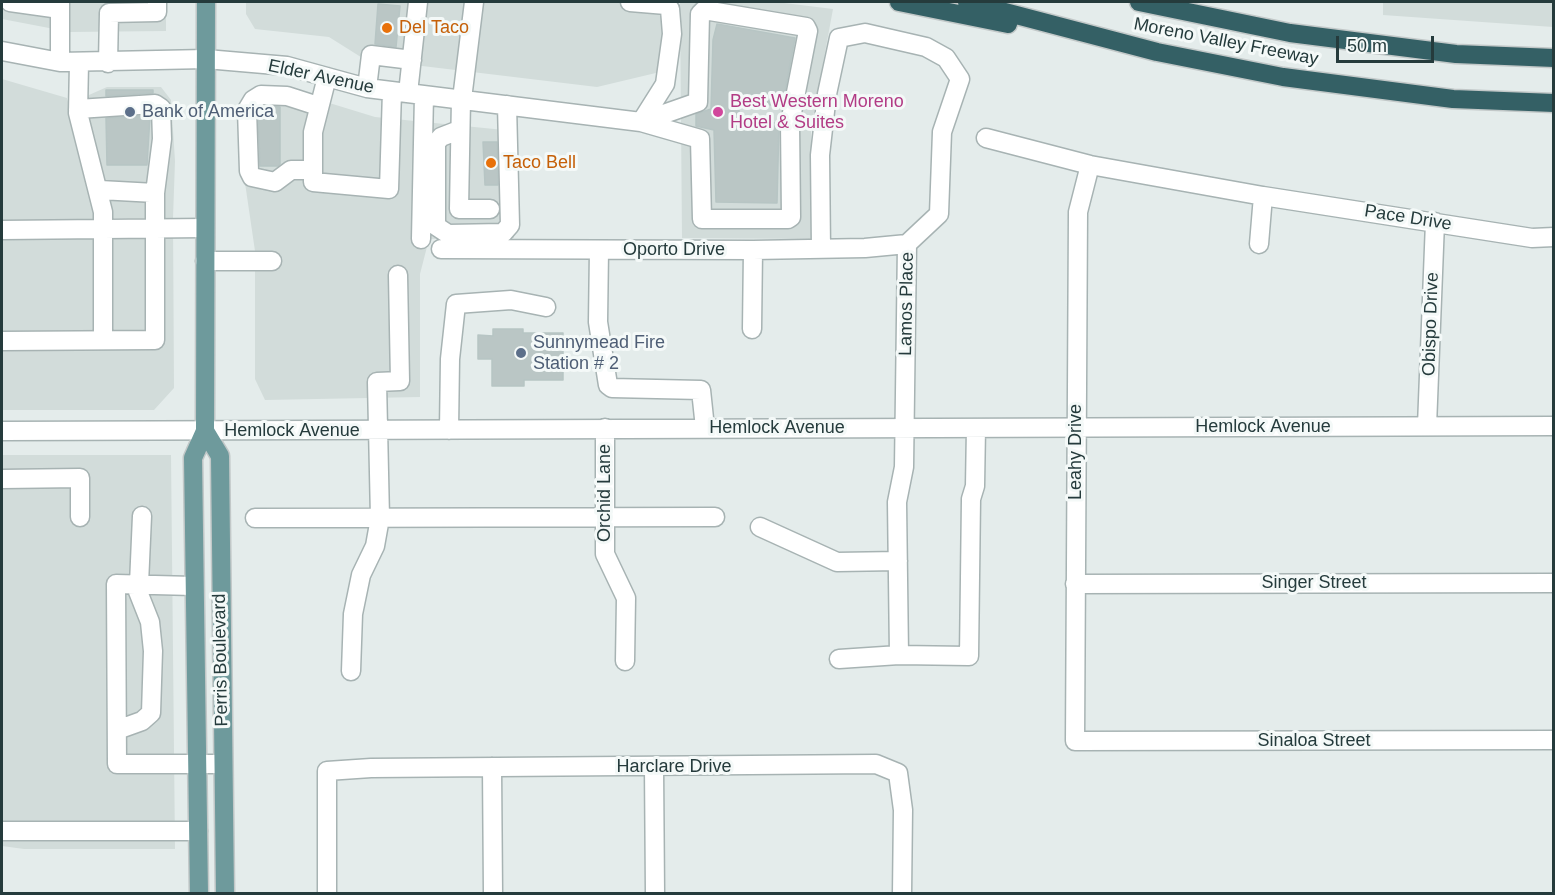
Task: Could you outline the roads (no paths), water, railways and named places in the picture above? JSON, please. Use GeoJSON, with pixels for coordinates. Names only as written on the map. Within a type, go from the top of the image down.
{"type":"FeatureCollection","features":[{"type":"Feature","properties":{"kind":"highway"},"geometry":{"type":"LineString","coordinates":[[899,2],[1157,52]]}},
{"type":"Feature","properties":{"kind":"highway","name":"Moreno Valley Freeway"},"geometry":{"type":"LineString","coordinates":[[967,2],[1157,52],[1282,77],[1453,99],[1554,103]]}},
{"type":"Feature","properties":{"kind":"highway","name":"Moreno Valley Freeway"},"geometry":{"type":"LineString","coordinates":[[1139,2],[1290,33],[1456,54],[1554,58]]}},
{"type":"Feature","properties":{"kind":"highway"},"geometry":{"type":"LineString","coordinates":[[1200,2],[1359,42]]}},
{"type":"Feature","properties":{"kind":"main road","name":"Perris Boulevard"},"geometry":{"type":"LineString","coordinates":[[199,894],[193,458],[205,431],[206,2]]}},
{"type":"Feature","properties":{"kind":"main road","name":"Perris Boulevard"},"geometry":{"type":"LineString","coordinates":[[205,431],[220,456],[225,894]]}},
{"type":"Feature","properties":{"kind":"street"},"geometry":{"type":"LineString","coordinates":[[10,2],[54,5],[60,62]]}},
{"type":"Feature","properties":{"kind":"street"},"geometry":{"type":"LineString","coordinates":[[108,63],[109,7],[157,12],[157,2]]}},
{"type":"Feature","properties":{"kind":"street"},"geometry":{"type":"LineString","coordinates":[[327,77],[313,132],[313,182],[389,189],[408,93],[418,2]]}},
{"type":"Feature","properties":{"kind":"street"},"geometry":{"type":"LineString","coordinates":[[474,2],[461,99],[459,209],[490,209]]}},
{"type":"Feature","properties":{"kind":"street"},"geometry":{"type":"LineString","coordinates":[[630,2],[666,5],[670,9],[672,34],[665,84],[641,122]]}},
{"type":"Feature","properties":{"kind":"street","name":"Elder Avenue"},"geometry":{"type":"LineString","coordinates":[[2,51],[60,62],[79,63],[206,59],[287,66],[368,88],[641,122],[700,139],[702,219],[788,219],[791,218],[790,123],[808,31],[806,27],[704,10],[700,14],[698,102],[641,122]]}},
{"type":"Feature","properties":{"kind":"street","name":"Lamos Place"},"geometry":{"type":"LineString","coordinates":[[821,249],[820,154],[827,94],[839,38],[865,33],[926,47],[946,58],[960,79],[942,132],[939,214],[907,244],[904,467],[897,502],[899,655]]}},
{"type":"Feature","properties":{"kind":"street"},"geometry":{"type":"LineString","coordinates":[[368,88],[371,55],[412,60]]}},
{"type":"Feature","properties":{"kind":"street"},"geometry":{"type":"LineString","coordinates":[[79,63],[78,109],[100,190],[103,340]]}},
{"type":"Feature","properties":{"kind":"street"},"geometry":{"type":"LineString","coordinates":[[408,93],[421,239]]}},
{"type":"Feature","properties":{"kind":"street"},"geometry":{"type":"LineString","coordinates":[[313,170],[291,170],[275,182],[252,177],[249,171],[248,111],[253,100],[261,95],[287,96],[318,106]]}},
{"type":"Feature","properties":{"kind":"street"},"geometry":{"type":"LineString","coordinates":[[2,341],[155,340],[155,193],[162,139],[161,108],[155,104],[78,109]]}},
{"type":"Feature","properties":{"kind":"street"},"geometry":{"type":"LineString","coordinates":[[459,130],[441,137],[436,143],[436,226],[448,234],[503,233],[510,225],[507,105]]}},
{"type":"Feature","properties":{"kind":"street","name":"Pace Drive"},"geometry":{"type":"LineString","coordinates":[[986,138],[1090,165],[1263,196],[1533,238],[1554,237]]}},
{"type":"Feature","properties":{"kind":"street","name":"Leahy Drive"},"geometry":{"type":"LineString","coordinates":[[1075,741],[1078,212],[1090,165]]}},
{"type":"Feature","properties":{"kind":"street"},"geometry":{"type":"LineString","coordinates":[[100,190],[155,193]]}},
{"type":"Feature","properties":{"kind":"street"},"geometry":{"type":"LineString","coordinates":[[1258,244],[1263,196]]}},
{"type":"Feature","properties":{"kind":"street","name":"Obispo Drive"},"geometry":{"type":"LineString","coordinates":[[1427,426],[1435,222]]}},
{"type":"Feature","properties":{"kind":"street"},"geometry":{"type":"LineString","coordinates":[[2,230],[205,228]]}},
{"type":"Feature","properties":{"kind":"street","name":"Oporto Drive"},"geometry":{"type":"LineString","coordinates":[[441,249],[753,250],[907,244]]}},
{"type":"Feature","properties":{"kind":"street"},"geometry":{"type":"LineString","coordinates":[[598,250],[598,322],[608,385],[612,388],[643,390],[701,390],[705,428]]}},
{"type":"Feature","properties":{"kind":"street"},"geometry":{"type":"LineString","coordinates":[[752,329],[753,250]]}},
{"type":"Feature","properties":{"kind":"street"},"geometry":{"type":"LineString","coordinates":[[205,261],[272,261]]}},
{"type":"Feature","properties":{"kind":"street"},"geometry":{"type":"LineString","coordinates":[[351,671],[353,614],[361,575],[375,546],[380,518],[377,382],[400,381],[398,275]]}},
{"type":"Feature","properties":{"kind":"street"},"geometry":{"type":"LineString","coordinates":[[449,430],[450,359],[456,304],[511,300],[546,307]]}},
{"type":"Feature","properties":{"kind":"street","name":"Hemlock Avenue"},"geometry":{"type":"LineString","coordinates":[[2,431],[1554,426]]}},
{"type":"Feature","properties":{"kind":"street","name":"Orchid Lane"},"geometry":{"type":"LineString","coordinates":[[605,428],[605,554],[626,598],[625,661]]}},
{"type":"Feature","properties":{"kind":"street"},"geometry":{"type":"LineString","coordinates":[[839,659],[899,655],[969,656],[971,499],[975,486],[976,428]]}},
{"type":"Feature","properties":{"kind":"street"},"geometry":{"type":"LineString","coordinates":[[2,479],[80,478],[80,516]]}},
{"type":"Feature","properties":{"kind":"street"},"geometry":{"type":"LineString","coordinates":[[117,730],[142,721],[151,713],[150,622],[137,584],[142,516]]}},
{"type":"Feature","properties":{"kind":"street"},"geometry":{"type":"LineString","coordinates":[[255,518],[715,517]]}},
{"type":"Feature","properties":{"kind":"street"},"geometry":{"type":"LineString","coordinates":[[760,527],[837,562],[898,561]]}},
{"type":"Feature","properties":{"kind":"street","name":"Singer Street"},"geometry":{"type":"LineString","coordinates":[[1075,584],[1554,583]]}},
{"type":"Feature","properties":{"kind":"street"},"geometry":{"type":"LineString","coordinates":[[193,586],[116,584],[117,764],[222,764]]}},
{"type":"Feature","properties":{"kind":"street","name":"Sinaloa Street"},"geometry":{"type":"LineString","coordinates":[[1075,741],[1554,740]]}},
{"type":"Feature","properties":{"kind":"street","name":"Harclare Drive"},"geometry":{"type":"LineString","coordinates":[[327,894],[327,771],[492,766],[654,767],[876,764],[898,773],[903,810],[902,894]]}},
{"type":"Feature","properties":{"kind":"street"},"geometry":{"type":"LineString","coordinates":[[492,766],[493,894]]}},
{"type":"Feature","properties":{"kind":"street"},"geometry":{"type":"LineString","coordinates":[[654,767],[655,894]]}},
{"type":"Feature","properties":{"kind":"street"},"geometry":{"type":"LineString","coordinates":[[2,831],[198,831]]}},
{"type":"Feature","properties":{"kind":"place","name":"Del Taco"},"geometry":{"type":"Point","coordinates":[387,28]}},
{"type":"Feature","properties":{"kind":"place","name":"Bank of America"},"geometry":{"type":"Point","coordinates":[130,112]}},
{"type":"Feature","properties":{"kind":"place","name":"Best Western Moreno Hotel & Suites"},"geometry":{"type":"Point","coordinates":[718,112]}},
{"type":"Feature","properties":{"kind":"place","name":"Taco Bell"},"geometry":{"type":"Point","coordinates":[491,163]}},
{"type":"Feature","properties":{"kind":"place","name":"Sunnymead Fire Station # 2"},"geometry":{"type":"Point","coordinates":[521,353]}}]}
